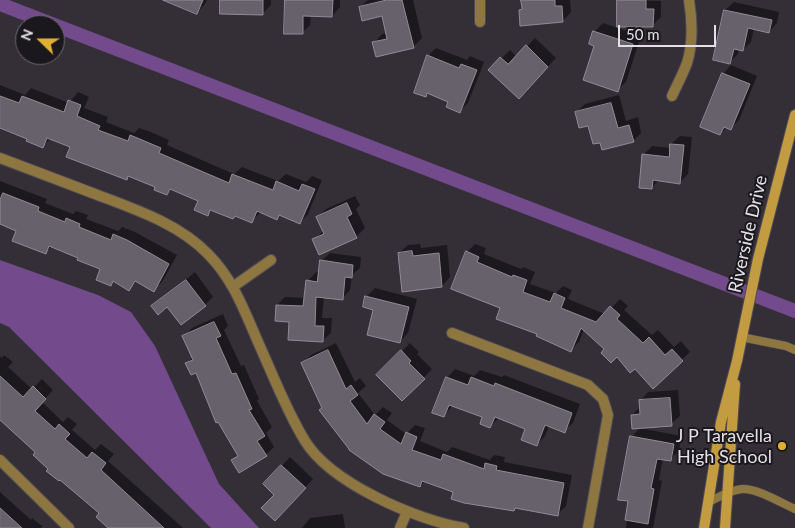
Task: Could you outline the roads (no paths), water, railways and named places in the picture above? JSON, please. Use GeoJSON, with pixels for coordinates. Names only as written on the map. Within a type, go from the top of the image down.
{"type":"FeatureCollection","features":[{"type":"Feature","properties":{"kind":"street"},"geometry":{"type":"LineString","coordinates":[[480,0],[480,22]]}},
{"type":"Feature","properties":{"kind":"street"},"geometry":{"type":"LineString","coordinates":[[672,96],[687,61],[691,22],[689,0]]}},
{"type":"Feature","properties":{"kind":"street","name":"Riverside Drive"},"geometry":{"type":"LineString","coordinates":[[704,528],[721,422],[737,361],[758,259],[795,115]]}},
{"type":"Feature","properties":{"kind":"street"},"geometry":{"type":"LineString","coordinates":[[0,158],[134,209],[174,227],[208,253],[234,286],[288,410],[306,443],[333,472],[370,494],[407,512],[464,528]]}},
{"type":"Feature","properties":{"kind":"street"},"geometry":{"type":"LineString","coordinates":[[234,286],[271,260]]}},
{"type":"Feature","properties":{"kind":"street"},"geometry":{"type":"LineString","coordinates":[[452,333],[588,385],[603,399],[608,415],[588,528]]}},
{"type":"Feature","properties":{"kind":"street","name":"Riverside Drive"},"geometry":{"type":"LineString","coordinates":[[725,528],[737,361]]}},
{"type":"Feature","properties":{"kind":"street"},"geometry":{"type":"LineString","coordinates":[[0,460],[69,528]]}},
{"type":"Feature","properties":{"kind":"street"},"geometry":{"type":"LineString","coordinates":[[400,528],[407,512]]}},
{"type":"Feature","properties":{"kind":"lane"},"geometry":{"type":"LineString","coordinates":[[741,337],[786,346],[795,350]]}},
{"type":"Feature","properties":{"kind":"lane"},"geometry":{"type":"LineString","coordinates":[[709,502],[728,493],[744,489],[760,493],[794,508]]}},
{"type":"Feature","properties":{"kind":"waterway"},"geometry":{"type":"LineString","coordinates":[[0,4],[795,311]]}},
{"type":"Feature","properties":{"kind":"place","name":"J P Taravella High School"},"geometry":{"type":"Point","coordinates":[782,446]}}]}
